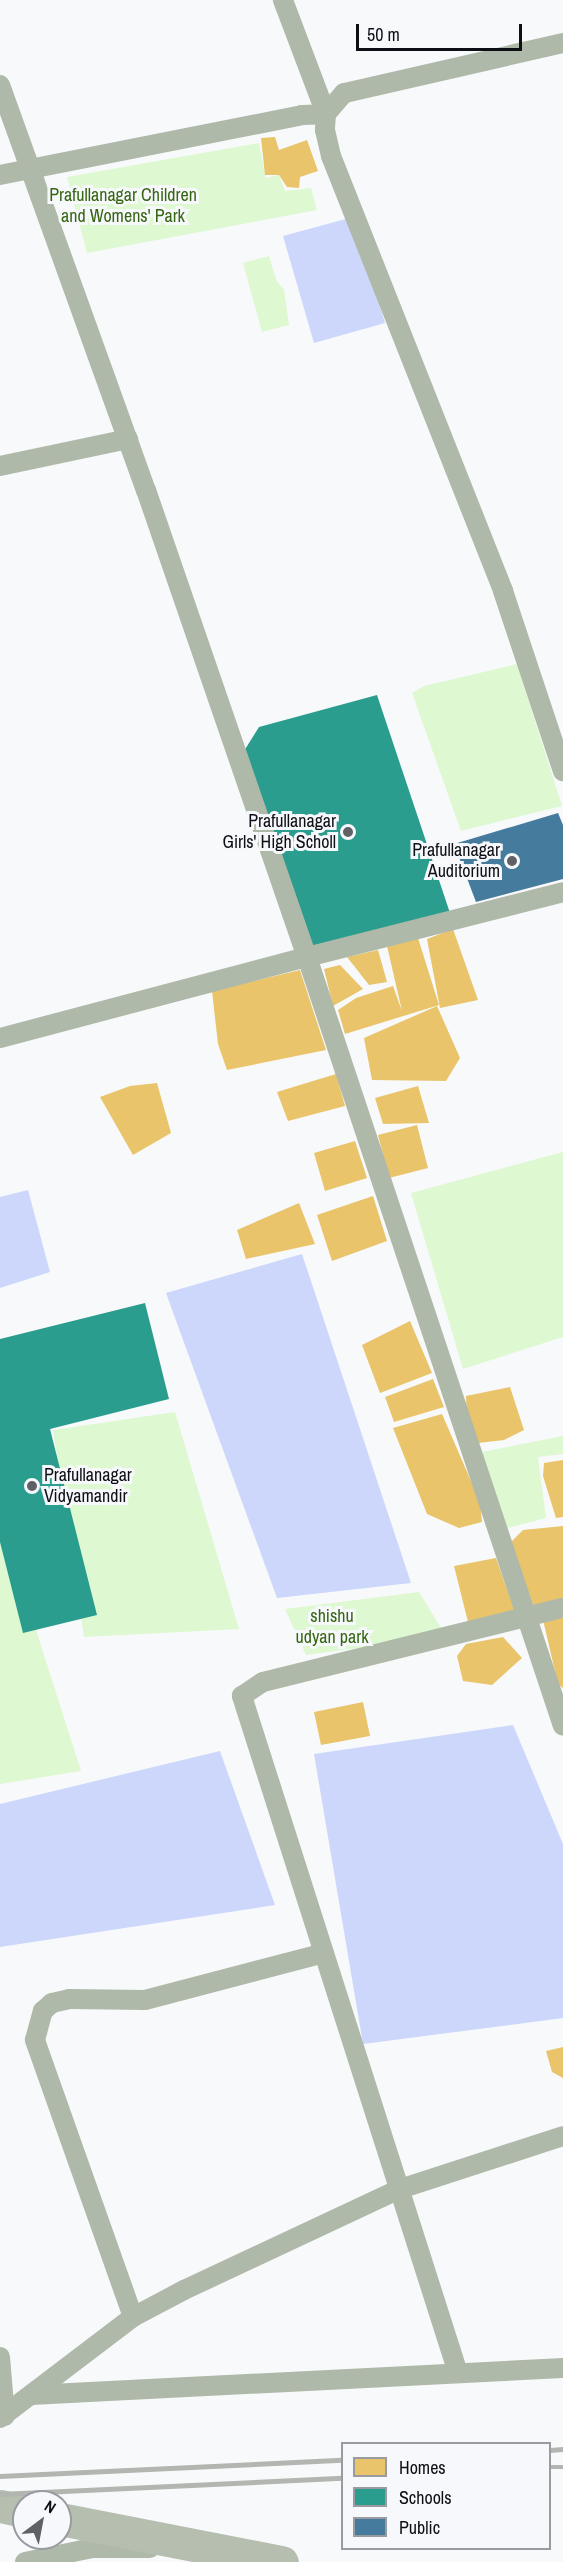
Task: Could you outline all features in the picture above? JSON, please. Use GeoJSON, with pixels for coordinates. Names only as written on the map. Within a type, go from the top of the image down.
{"type":"FeatureCollection","features":[{"type":"Feature","properties":{"kind":"highway"},"geometry":{"type":"LineString","coordinates":[[72,2521],[282,2562]]}},
{"type":"Feature","properties":{"kind":"street"},"geometry":{"type":"LineString","coordinates":[[283,0],[326,114],[332,156],[503,591],[563,771]]}},
{"type":"Feature","properties":{"kind":"street"},"geometry":{"type":"LineString","coordinates":[[0,175],[302,115],[326,114],[344,93],[563,43]]}},
{"type":"Feature","properties":{"kind":"street"},"geometry":{"type":"LineString","coordinates":[[0,85],[128,440],[308,957],[383,1193],[528,1616],[563,1726]]}},
{"type":"Feature","properties":{"kind":"street"},"geometry":{"type":"LineString","coordinates":[[0,466],[128,440]]}},
{"type":"Feature","properties":{"kind":"street"},"geometry":{"type":"LineString","coordinates":[[2,1033],[563,892]]}},
{"type":"Feature","properties":{"kind":"street"},"geometry":{"type":"LineString","coordinates":[[458,2373],[242,1695],[263,1682],[563,1608]]}},
{"type":"Feature","properties":{"kind":"street"},"geometry":{"type":"LineString","coordinates":[[133,2317],[35,2040],[43,2011],[52,2003],[69,1999],[145,2000],[324,1953]]}},
{"type":"Feature","properties":{"kind":"street"},"geometry":{"type":"LineString","coordinates":[[3,2417],[133,2317],[400,2188],[563,2136]]}},
{"type":"Feature","properties":{"kind":"street"},"geometry":{"type":"LineString","coordinates":[[0,2357],[3,2417]]}},
{"type":"Feature","properties":{"kind":"street"},"geometry":{"type":"LineString","coordinates":[[32,2395],[563,2368]]}},
{"type":"Feature","properties":{"kind":"street"},"geometry":{"type":"LineString","coordinates":[[25,2562],[92,2548],[202,2548]]}},
{"type":"Feature","properties":{"kind":"green space","name":"Prafullanagar Children and Womens' Park"},"geometry":{"type":"Polygon","coordinates":[[[259,143],[266,178],[279,175],[285,191],[311,188],[317,210],[87,253],[67,177],[259,143]]]}},
{"type":"Feature","properties":{"kind":"green space"},"geometry":{"type":"Polygon","coordinates":[[[269,256],[277,282],[284,289],[289,325],[262,332],[243,263],[269,256]]]}},
{"type":"Feature","properties":{"kind":"green space"},"geometry":{"type":"Polygon","coordinates":[[[517,664],[562,806],[461,831],[412,693],[424,686],[517,664]]]}},
{"type":"Feature","properties":{"kind":"green space"},"geometry":{"type":"Polygon","coordinates":[[[563,1152],[563,1337],[463,1369],[411,1193],[563,1152]]]}},
{"type":"Feature","properties":{"kind":"green space"},"geometry":{"type":"Polygon","coordinates":[[[175,1412],[239,1629],[84,1637],[53,1430],[175,1412]]]}},
{"type":"Feature","properties":{"kind":"green space"},"geometry":{"type":"Polygon","coordinates":[[[563,1436],[563,1454],[538,1457],[546,1518],[504,1529],[482,1452],[563,1436]]]}},
{"type":"Feature","properties":{"kind":"green space"},"geometry":{"type":"Polygon","coordinates":[[[0,1517],[81,1771],[0,1784],[0,1517]]]}},
{"type":"Feature","properties":{"kind":"green space","name":"shishu udyan park"},"geometry":{"type":"Polygon","coordinates":[[[419,1592],[446,1636],[306,1655],[285,1609],[419,1592]]]}},
{"type":"Feature","properties":{"kind":"water"},"geometry":{"type":"Polygon","coordinates":[[[353,217],[385,323],[314,343],[283,236],[353,217]]]}},
{"type":"Feature","properties":{"kind":"water"},"geometry":{"type":"Polygon","coordinates":[[[28,1190],[50,1272],[0,1288],[0,1197],[28,1190]]]}},
{"type":"Feature","properties":{"kind":"water"},"geometry":{"type":"Polygon","coordinates":[[[302,1254],[411,1583],[277,1598],[166,1293],[302,1254]]]}},
{"type":"Feature","properties":{"kind":"water"},"geometry":{"type":"Polygon","coordinates":[[[513,1725],[563,1844],[563,2018],[363,2044],[314,1754],[513,1725]]]}},
{"type":"Feature","properties":{"kind":"water"},"geometry":{"type":"Polygon","coordinates":[[[220,1751],[275,1905],[0,1947],[0,1804],[220,1751]]]}},
{"type":"Feature","properties":{"kind":"building: Homes"},"geometry":{"type":"Polygon","coordinates":[[[275,137],[279,150],[307,140],[318,171],[300,177],[299,188],[287,187],[279,175],[265,175],[261,138],[275,137]]]}},
{"type":"Feature","properties":{"kind":"building: Homes"},"geometry":{"type":"Polygon","coordinates":[[[453,929],[478,1000],[440,1008],[427,939],[453,929]]]}},
{"type":"Feature","properties":{"kind":"building: Homes"},"geometry":{"type":"Polygon","coordinates":[[[418,938],[439,1005],[345,1034],[338,1010],[356,998],[393,986],[402,1011],[387,946],[418,938]]]}},
{"type":"Feature","properties":{"kind":"building: Homes"},"geometry":{"type":"Polygon","coordinates":[[[378,950],[387,982],[369,985],[347,957],[378,950]]]}},
{"type":"Feature","properties":{"kind":"building: Homes"},"geometry":{"type":"Polygon","coordinates":[[[340,965],[363,989],[333,1006],[324,969],[340,965]]]}},
{"type":"Feature","properties":{"kind":"building: Homes"},"geometry":{"type":"Polygon","coordinates":[[[300,970],[326,1050],[227,1070],[218,1044],[212,991],[300,970]]]}},
{"type":"Feature","properties":{"kind":"building: Homes"},"geometry":{"type":"Polygon","coordinates":[[[437,1006],[460,1058],[446,1081],[372,1080],[364,1038],[437,1006]]]}},
{"type":"Feature","properties":{"kind":"building: Homes"},"geometry":{"type":"Polygon","coordinates":[[[336,1074],[345,1106],[288,1121],[277,1092],[336,1074]]]}},
{"type":"Feature","properties":{"kind":"building: Homes"},"geometry":{"type":"Polygon","coordinates":[[[157,1083],[171,1133],[133,1155],[100,1097],[130,1086],[157,1083]]]}},
{"type":"Feature","properties":{"kind":"building: Homes"},"geometry":{"type":"Polygon","coordinates":[[[418,1086],[429,1123],[383,1124],[375,1098],[418,1086]]]}},
{"type":"Feature","properties":{"kind":"building: Homes"},"geometry":{"type":"Polygon","coordinates":[[[417,1125],[428,1168],[389,1178],[378,1135],[417,1125]]]}},
{"type":"Feature","properties":{"kind":"building: Homes"},"geometry":{"type":"Polygon","coordinates":[[[355,1141],[367,1178],[325,1191],[314,1153],[355,1141]]]}},
{"type":"Feature","properties":{"kind":"building: Homes"},"geometry":{"type":"Polygon","coordinates":[[[373,1196],[387,1241],[332,1261],[317,1215],[373,1196]]]}},
{"type":"Feature","properties":{"kind":"building: Homes"},"geometry":{"type":"Polygon","coordinates":[[[299,1203],[315,1244],[246,1259],[237,1230],[299,1203]]]}},
{"type":"Feature","properties":{"kind":"building: Homes"},"geometry":{"type":"Polygon","coordinates":[[[410,1321],[432,1373],[380,1393],[362,1345],[410,1321]]]}},
{"type":"Feature","properties":{"kind":"building: Homes"},"geometry":{"type":"Polygon","coordinates":[[[433,1379],[444,1407],[394,1422],[385,1397],[433,1379]]]}},
{"type":"Feature","properties":{"kind":"building: Homes"},"geometry":{"type":"Polygon","coordinates":[[[510,1387],[524,1430],[504,1440],[478,1443],[467,1419],[466,1396],[510,1387]]]}},
{"type":"Feature","properties":{"kind":"building: Homes"},"geometry":{"type":"Polygon","coordinates":[[[442,1414],[480,1502],[482,1522],[459,1528],[427,1514],[393,1428],[442,1414]]]}},
{"type":"Feature","properties":{"kind":"building: Homes"},"geometry":{"type":"Polygon","coordinates":[[[563,1460],[563,1517],[556,1518],[543,1476],[544,1463],[563,1460]]]}},
{"type":"Feature","properties":{"kind":"building: Homes"},"geometry":{"type":"Polygon","coordinates":[[[563,1526],[563,1599],[534,1607],[510,1543],[523,1530],[563,1526]]]}},
{"type":"Feature","properties":{"kind":"building: Homes"},"geometry":{"type":"Polygon","coordinates":[[[496,1558],[515,1612],[468,1622],[454,1566],[496,1558]]]}},
{"type":"Feature","properties":{"kind":"building: Homes"},"geometry":{"type":"Polygon","coordinates":[[[563,1615],[563,1688],[558,1684],[543,1620],[563,1615]]]}},
{"type":"Feature","properties":{"kind":"building: Homes"},"geometry":{"type":"Polygon","coordinates":[[[503,1637],[522,1658],[492,1685],[463,1681],[457,1656],[466,1644],[503,1637]]]}},
{"type":"Feature","properties":{"kind":"building: Homes"},"geometry":{"type":"Polygon","coordinates":[[[363,1702],[370,1736],[321,1745],[314,1712],[363,1702]]]}},
{"type":"Feature","properties":{"kind":"building: Homes"},"geometry":{"type":"Polygon","coordinates":[[[563,2047],[563,2078],[552,2072],[546,2051],[563,2047]]]}},
{"type":"Feature","properties":{"kind":"building: Schools","name":"Prafullanagar Girls' High Scholl"},"geometry":{"type":"Polygon","coordinates":[[[377,695],[450,913],[312,946],[244,751],[259,727],[377,695]]]}},
{"type":"Feature","properties":{"kind":"building: Schools","name":"Prafullanagar Vidyamandir"},"geometry":{"type":"Polygon","coordinates":[[[145,1303],[169,1399],[50,1429],[97,1615],[23,1633],[0,1542],[0,1339],[145,1303]]]}},
{"type":"Feature","properties":{"kind":"building: Public","name":"Prafullanagar Auditorium"},"geometry":{"type":"Polygon","coordinates":[[[558,813],[563,825],[563,879],[476,902],[454,844],[558,813]]]}},
{"type":"Feature","properties":{"kind":"railway"},"geometry":{"type":"LineString","coordinates":[[551,2450],[563,2449]]}},
{"type":"Feature","properties":{"kind":"railway"},"geometry":{"type":"LineString","coordinates":[[0,2476],[341,2460]]}},
{"type":"Feature","properties":{"kind":"railway"},"geometry":{"type":"LineString","coordinates":[[551,2467],[563,2467]]}},
{"type":"Feature","properties":{"kind":"railway"},"geometry":{"type":"LineString","coordinates":[[0,2494],[341,2478]]}},
{"type":"Feature","properties":{"kind":"place","name":"Prafullanagar Girls' High Scholl"},"geometry":{"type":"Point","coordinates":[348,832]}},
{"type":"Feature","properties":{"kind":"place","name":"Prafullanagar Auditorium"},"geometry":{"type":"Point","coordinates":[512,861]}},
{"type":"Feature","properties":{"kind":"place","name":"Prafullanagar Vidyamandir"},"geometry":{"type":"Point","coordinates":[32,1486]}}]}
